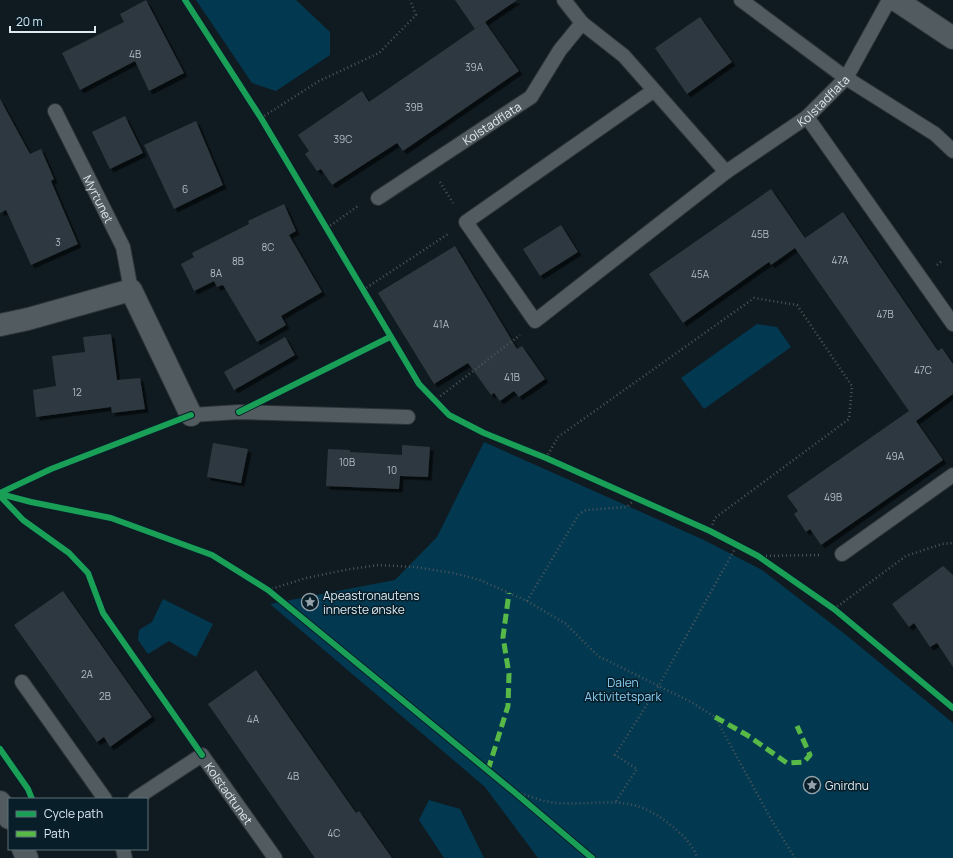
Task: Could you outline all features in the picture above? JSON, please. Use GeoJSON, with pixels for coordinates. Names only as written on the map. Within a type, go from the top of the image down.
{"type":"FeatureCollection","features":[{"type":"Feature","properties":{"kind":"street"},"geometry":{"type":"LineString","coordinates":[[896,0],[953,38]]}},
{"type":"Feature","properties":{"kind":"street"},"geometry":{"type":"LineString","coordinates":[[0,325],[28,319],[131,290]]}},
{"type":"Feature","properties":{"kind":"street","name":"Myrtunet"},"geometry":{"type":"LineString","coordinates":[[131,290],[191,416]]}},
{"type":"Feature","properties":{"kind":"street"},"geometry":{"type":"LineString","coordinates":[[0,802],[8,816]]}},
{"type":"Feature","properties":{"kind":"lane"},"geometry":{"type":"LineString","coordinates":[[564,0],[582,23],[624,56],[653,91],[726,172]]}},
{"type":"Feature","properties":{"kind":"lane"},"geometry":{"type":"LineString","coordinates":[[741,0],[846,78],[935,134],[953,151]]}},
{"type":"Feature","properties":{"kind":"lane","name":"Kolstadflata"},"geometry":{"type":"LineString","coordinates":[[535,321],[726,172],[807,117],[846,78],[889,0]]}},
{"type":"Feature","properties":{"kind":"lane","name":"Kolstadflata"},"geometry":{"type":"LineString","coordinates":[[378,198],[531,97],[560,50],[582,23]]}},
{"type":"Feature","properties":{"kind":"lane"},"geometry":{"type":"LineString","coordinates":[[535,321],[466,222],[653,91]]}},
{"type":"Feature","properties":{"kind":"lane","name":"Myrtunet"},"geometry":{"type":"LineString","coordinates":[[55,111],[123,247],[131,290]]}},
{"type":"Feature","properties":{"kind":"lane"},"geometry":{"type":"LineString","coordinates":[[807,117],[953,324]]}},
{"type":"Feature","properties":{"kind":"lane"},"geometry":{"type":"LineString","coordinates":[[191,416],[239,412],[408,417]]}},
{"type":"Feature","properties":{"kind":"lane"},"geometry":{"type":"LineString","coordinates":[[842,554],[953,475]]}},
{"type":"Feature","properties":{"kind":"lane"},"geometry":{"type":"LineString","coordinates":[[22,682],[104,798]]}},
{"type":"Feature","properties":{"kind":"lane","name":"Kolstadtunet"},"geometry":{"type":"LineString","coordinates":[[137,798],[202,755],[275,858]]}},
{"type":"Feature","properties":{"kind":"path"},"geometry":{"type":"LineString","coordinates":[[261,118],[319,81],[379,53],[416,15],[410,0]]}},
{"type":"Feature","properties":{"kind":"path"},"geometry":{"type":"LineString","coordinates":[[257,111],[265,124]]}},
{"type":"Feature","properties":{"kind":"path"},"geometry":{"type":"LineString","coordinates":[[438,180],[445,191]]}},
{"type":"Feature","properties":{"kind":"path"},"geometry":{"type":"LineString","coordinates":[[327,228],[369,199],[378,198]]}},
{"type":"Feature","properties":{"kind":"path"},"geometry":{"type":"LineString","coordinates":[[324,221],[331,234]]}},
{"type":"Feature","properties":{"kind":"path"},"geometry":{"type":"LineString","coordinates":[[363,290],[466,222]]}},
{"type":"Feature","properties":{"kind":"path"},"geometry":{"type":"LineString","coordinates":[[359,283],[367,296]]}},
{"type":"Feature","properties":{"kind":"path"},"geometry":{"type":"LineString","coordinates":[[546,458],[558,437],[754,298],[797,305],[852,386],[849,419],[715,518],[710,531]]}},
{"type":"Feature","properties":{"kind":"path"},"geometry":{"type":"LineString","coordinates":[[429,395],[437,404],[511,343],[535,321]]}},
{"type":"Feature","properties":{"kind":"path"},"geometry":{"type":"LineString","coordinates":[[540,455],[553,461]]}},
{"type":"Feature","properties":{"kind":"path"},"geometry":{"type":"LineString","coordinates":[[629,495],[643,501]]}},
{"type":"Feature","properties":{"kind":"path"},"geometry":{"type":"LineString","coordinates":[[527,601],[579,514],[586,510],[627,507],[636,498]]}},
{"type":"Feature","properties":{"kind":"path"},"geometry":{"type":"LineString","coordinates":[[703,528],[717,534]]}},
{"type":"Feature","properties":{"kind":"path"},"geometry":{"type":"LineString","coordinates":[[616,801],[637,769],[615,755],[658,686],[739,546],[730,542]]}},
{"type":"Feature","properties":{"kind":"path"},"geometry":{"type":"LineString","coordinates":[[834,609],[906,556],[942,544],[953,543]]}},
{"type":"Feature","properties":{"kind":"path"},"geometry":{"type":"LineString","coordinates":[[755,555],[842,554]]}},
{"type":"Feature","properties":{"kind":"path"},"geometry":{"type":"LineString","coordinates":[[755,555],[770,564]]}},
{"type":"Feature","properties":{"kind":"path"},"geometry":{"type":"LineString","coordinates":[[268,590],[306,578],[345,570],[386,566],[415,567],[453,573],[480,580],[527,601],[566,624],[598,656],[691,702],[715,717],[772,821],[795,858]]}},
{"type":"Feature","properties":{"kind":"path"},"geometry":{"type":"LineString","coordinates":[[261,586],[274,595]]}},
{"type":"Feature","properties":{"kind":"path"},"geometry":{"type":"LineString","coordinates":[[828,605],[840,614]]}},
{"type":"Feature","properties":{"kind":"path"},"geometry":{"type":"LineString","coordinates":[[511,789],[556,803],[616,801],[638,805],[658,814],[680,832],[696,853],[697,858]]}},
{"type":"Feature","properties":{"kind":"path"},"geometry":{"type":"LineString","coordinates":[[511,789],[530,806]]}},
{"type":"Feature","properties":{"kind":"green space"},"geometry":{"type":"Polygon","coordinates":[[[196,0],[296,0],[330,32],[330,55],[276,91],[252,83],[196,0]]]}},
{"type":"Feature","properties":{"kind":"green space"},"geometry":{"type":"Polygon","coordinates":[[[757,324],[777,327],[791,347],[704,409],[681,378],[757,324]]]}},
{"type":"Feature","properties":{"kind":"green space","name":"Dalen Aktivitetspark"},"geometry":{"type":"Polygon","coordinates":[[[484,442],[704,540],[762,570],[846,635],[953,723],[953,858],[538,858],[485,787],[270,604],[395,580],[437,537],[484,442]]]}},
{"type":"Feature","properties":{"kind":"green space"},"geometry":{"type":"Polygon","coordinates":[[[163,599],[213,624],[196,657],[169,641],[148,654],[138,640],[139,630],[152,622],[163,599]]]}},
{"type":"Feature","properties":{"kind":"green space"},"geometry":{"type":"Polygon","coordinates":[[[429,800],[460,809],[484,858],[444,858],[419,820],[429,800]]]}},
{"type":"Feature","properties":{"kind":"building"},"geometry":{"type":"Polygon","coordinates":[[[146,0],[184,73],[149,91],[135,61],[80,90],[62,53],[124,22],[120,14],[146,0]]]}},
{"type":"Feature","properties":{"kind":"building"},"geometry":{"type":"Polygon","coordinates":[[[455,0],[517,0],[475,29],[455,0]]]}},
{"type":"Feature","properties":{"kind":"building"},"geometry":{"type":"Polygon","coordinates":[[[700,17],[732,62],[687,94],[655,48],[700,17]]]}},
{"type":"Feature","properties":{"kind":"building"},"geometry":{"type":"Polygon","coordinates":[[[485,22],[519,71],[403,151],[397,143],[332,185],[321,169],[317,171],[305,154],[309,151],[298,135],[362,91],[369,102],[485,22]]]}},
{"type":"Feature","properties":{"kind":"building"},"geometry":{"type":"Polygon","coordinates":[[[0,99],[30,154],[41,149],[54,179],[51,181],[78,244],[31,265],[6,210],[0,213],[0,99]]]}},
{"type":"Feature","properties":{"kind":"building"},"geometry":{"type":"Polygon","coordinates":[[[125,116],[143,153],[110,169],[92,132],[125,116]]]}},
{"type":"Feature","properties":{"kind":"building"},"geometry":{"type":"Polygon","coordinates":[[[196,121],[223,185],[174,209],[144,145],[196,121]]]}},
{"type":"Feature","properties":{"kind":"building"},"geometry":{"type":"Polygon","coordinates":[[[771,189],[805,238],[843,212],[938,351],[942,348],[953,364],[953,394],[916,421],[943,460],[821,545],[810,529],[806,532],[794,514],[798,511],[787,496],[909,411],[795,248],[771,265],[769,262],[683,323],[649,274],[771,189]]]}},
{"type":"Feature","properties":{"kind":"building"},"geometry":{"type":"Polygon","coordinates":[[[284,204],[296,231],[289,235],[322,292],[281,316],[286,325],[257,342],[223,285],[217,287],[214,281],[194,291],[181,264],[194,257],[192,253],[249,224],[248,221],[284,204]]]}},
{"type":"Feature","properties":{"kind":"building"},"geometry":{"type":"Polygon","coordinates":[[[561,225],[578,252],[540,276],[523,249],[561,225]]]}},
{"type":"Feature","properties":{"kind":"building"},"geometry":{"type":"Polygon","coordinates":[[[455,246],[517,349],[522,346],[545,379],[519,397],[514,391],[500,401],[494,393],[491,395],[468,363],[434,384],[378,293],[455,246]]]}},
{"type":"Feature","properties":{"kind":"building"},"geometry":{"type":"Polygon","coordinates":[[[111,334],[117,380],[140,378],[145,409],[112,413],[111,407],[36,417],[33,390],[56,386],[52,356],[85,352],[83,337],[111,334]]]}},
{"type":"Feature","properties":{"kind":"building"},"geometry":{"type":"Polygon","coordinates":[[[285,337],[295,355],[234,390],[224,372],[285,337]]]}},
{"type":"Feature","properties":{"kind":"building"},"geometry":{"type":"Polygon","coordinates":[[[213,443],[248,449],[241,483],[207,477],[213,443]]]}},
{"type":"Feature","properties":{"kind":"building"},"geometry":{"type":"Polygon","coordinates":[[[402,445],[430,447],[428,477],[400,476],[399,489],[326,486],[328,449],[350,450],[350,452],[402,455],[402,445]]]}},
{"type":"Feature","properties":{"kind":"building"},"geometry":{"type":"Polygon","coordinates":[[[943,566],[953,575],[953,667],[937,643],[930,647],[914,623],[909,627],[892,604],[943,566]]]}},
{"type":"Feature","properties":{"kind":"building"},"geometry":{"type":"Polygon","coordinates":[[[63,591],[152,717],[110,747],[104,737],[97,742],[14,625],[63,591]]]}},
{"type":"Feature","properties":{"kind":"building"},"geometry":{"type":"Polygon","coordinates":[[[256,670],[356,813],[359,811],[392,858],[315,858],[208,704],[256,670]]]}},
{"type":"Feature","properties":{"kind":"marked path"},"geometry":{"type":"LineString","coordinates":[[488,770],[508,706],[509,674],[503,637],[509,593]]}},
{"type":"Feature","properties":{"kind":"marked path"},"geometry":{"type":"LineString","coordinates":[[715,717],[747,735],[787,763],[804,762],[810,755],[797,726]]}},
{"type":"Feature","properties":{"kind":"cycle path"},"geometry":{"type":"LineString","coordinates":[[185,0],[261,118],[419,384],[449,415],[484,433],[546,458],[710,531],[758,556],[834,609],[953,708]]}},
{"type":"Feature","properties":{"kind":"cycle path"},"geometry":{"type":"LineString","coordinates":[[239,412],[390,337]]}},
{"type":"Feature","properties":{"kind":"cycle path"},"geometry":{"type":"LineString","coordinates":[[0,493],[51,469],[191,415]]}},
{"type":"Feature","properties":{"kind":"cycle path"},"geometry":{"type":"LineString","coordinates":[[0,494],[31,502],[111,518],[212,555],[268,590],[513,791],[592,858]]}},
{"type":"Feature","properties":{"kind":"cycle path"},"geometry":{"type":"LineString","coordinates":[[0,496],[23,520],[69,553],[88,573],[103,613],[202,755]]}},
{"type":"Feature","properties":{"kind":"cycle path"},"geometry":{"type":"LineString","coordinates":[[0,749],[28,789],[32,798]]}},
{"type":"Feature","properties":{"kind":"place","name":"Apeastronautens innerste ønske"},"geometry":{"type":"Point","coordinates":[310,602]}},
{"type":"Feature","properties":{"kind":"place","name":"Gnirdnu"},"geometry":{"type":"Point","coordinates":[812,785]}}]}
